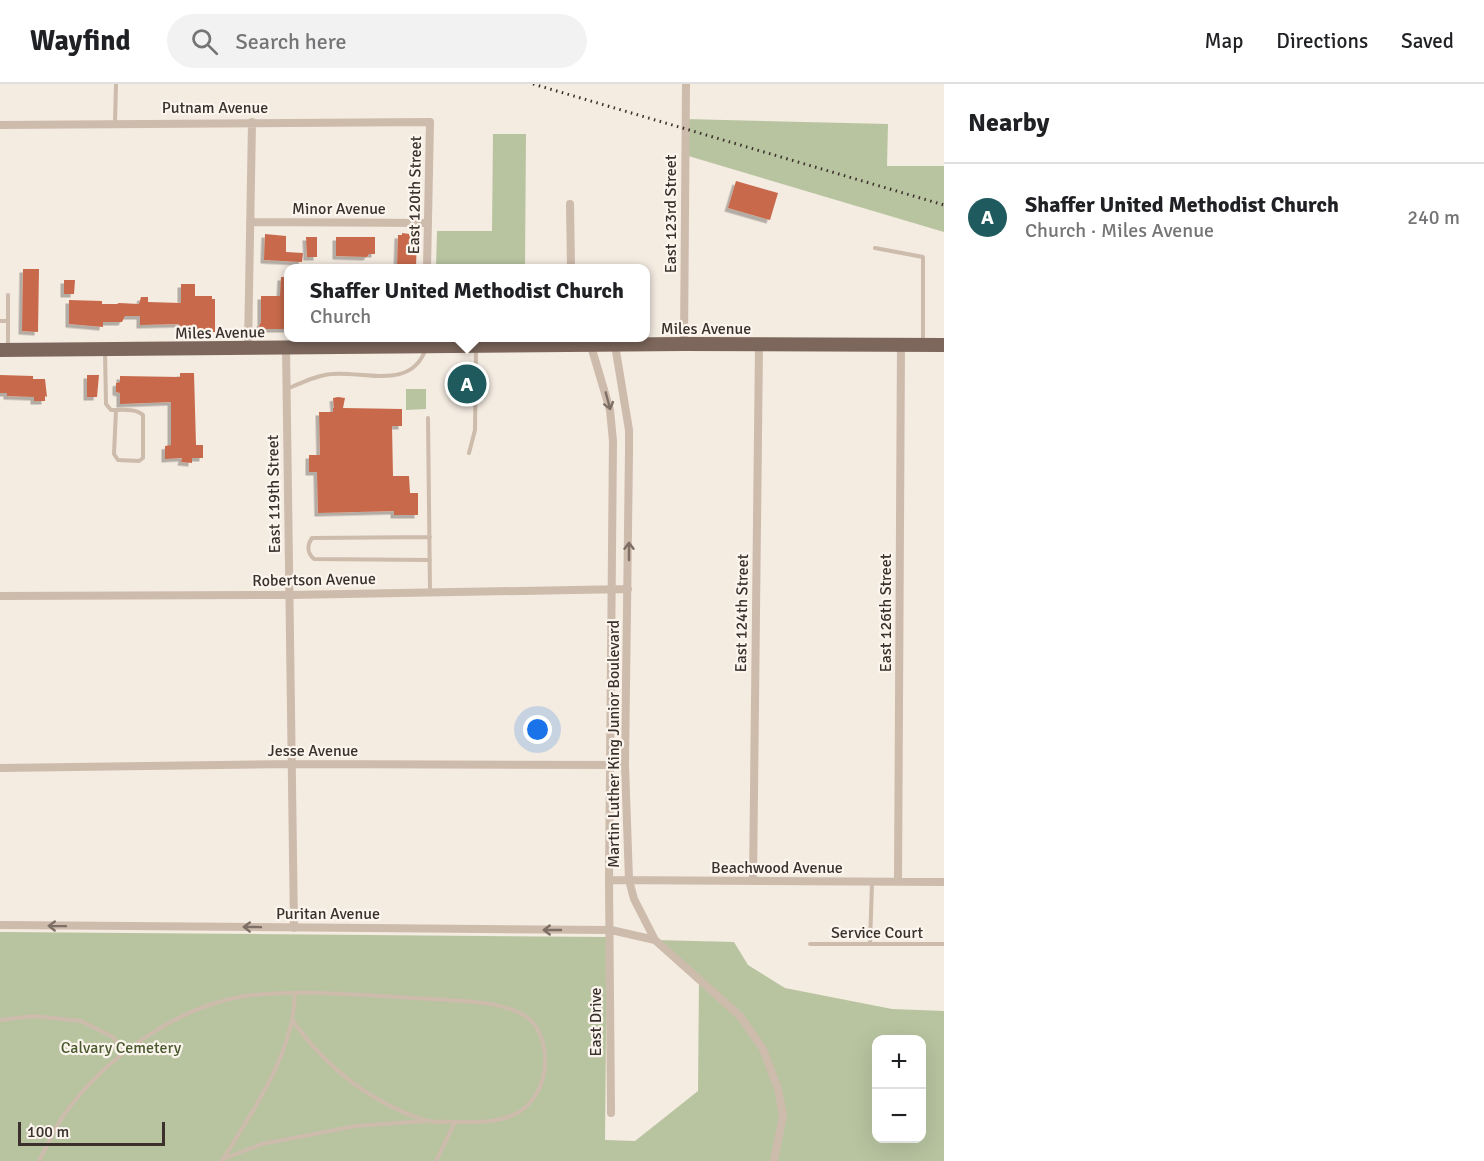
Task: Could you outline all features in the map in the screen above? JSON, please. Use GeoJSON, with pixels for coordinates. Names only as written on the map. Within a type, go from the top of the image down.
{"type":"FeatureCollection","features":[{"type":"Feature","properties":{"kind":"main road","name":"Miles Avenue"},"geometry":{"type":"LineString","coordinates":[[4,350],[248,348],[426,342],[476,347],[571,342],[591,346],[944,345]]}},
{"type":"Feature","properties":{"kind":"street","name":"East 123rd Street"},"geometry":{"type":"LineString","coordinates":[[684,344],[686,84]]}},
{"type":"Feature","properties":{"kind":"street"},"geometry":{"type":"LineString","coordinates":[[248,348],[252,122]]}},
{"type":"Feature","properties":{"kind":"street","name":"Putnam Avenue"},"geometry":{"type":"LineString","coordinates":[[0,124],[430,122]]}},
{"type":"Feature","properties":{"kind":"street","name":"East 120th Street"},"geometry":{"type":"LineString","coordinates":[[428,264],[430,122]]}},
{"type":"Feature","properties":{"kind":"street"},"geometry":{"type":"LineString","coordinates":[[570,204],[571,264]]}},
{"type":"Feature","properties":{"kind":"street","name":"Minor Avenue"},"geometry":{"type":"LineString","coordinates":[[250,222],[428,223]]}},
{"type":"Feature","properties":{"kind":"street","name":"Martin Luther King Junior Boulevard"},"geometry":{"type":"LineString","coordinates":[[615,345],[628,430],[625,765],[628,880],[634,899],[654,940],[740,1016],[763,1050],[778,1089],[783,1115],[774,1161]]}},
{"type":"Feature","properties":{"kind":"street","name":"East 124th Street"},"geometry":{"type":"LineString","coordinates":[[753,881],[759,345]]}},
{"type":"Feature","properties":{"kind":"street","name":"East 126th Street"},"geometry":{"type":"LineString","coordinates":[[898,882],[902,345]]}},
{"type":"Feature","properties":{"kind":"street","name":"Martin Luther King Junior Boulevard"},"geometry":{"type":"LineString","coordinates":[[591,346],[610,410],[613,441],[609,880],[611,930]]}},
{"type":"Feature","properties":{"kind":"street","name":"East 119th Street"},"geometry":{"type":"LineString","coordinates":[[286,347],[294,928]]}},
{"type":"Feature","properties":{"kind":"street","name":"Robertson Avenue"},"geometry":{"type":"LineString","coordinates":[[0,596],[290,595],[628,589]]}},
{"type":"Feature","properties":{"kind":"street","name":"Jesse Avenue"},"geometry":{"type":"LineString","coordinates":[[0,768],[291,764],[625,765]]}},
{"type":"Feature","properties":{"kind":"street","name":"Beachwood Avenue"},"geometry":{"type":"LineString","coordinates":[[609,880],[944,882]]}},
{"type":"Feature","properties":{"kind":"street","name":"Puritan Avenue"},"geometry":{"type":"LineString","coordinates":[[0,925],[611,930],[654,940]]}},
{"type":"Feature","properties":{"kind":"street","name":"East Drive"},"geometry":{"type":"LineString","coordinates":[[610,1113],[611,930]]}},
{"type":"Feature","properties":{"kind":"lane"},"geometry":{"type":"LineString","coordinates":[[115,123],[116,84]]}},
{"type":"Feature","properties":{"kind":"lane"},"geometry":{"type":"LineString","coordinates":[[874,248],[923,257],[923,345]]}},
{"type":"Feature","properties":{"kind":"lane"},"geometry":{"type":"LineString","coordinates":[[4,350],[8,321],[8,295]]}},
{"type":"Feature","properties":{"kind":"lane"},"geometry":{"type":"LineString","coordinates":[[0,321],[8,321]]}},
{"type":"Feature","properties":{"kind":"lane"},"geometry":{"type":"LineString","coordinates":[[287,389],[328,374],[395,376],[420,363],[426,342]]}},
{"type":"Feature","properties":{"kind":"lane"},"geometry":{"type":"LineString","coordinates":[[469,453],[475,430],[476,347]]}},
{"type":"Feature","properties":{"kind":"lane"},"geometry":{"type":"LineString","coordinates":[[105,350],[106,404],[111,410],[116,410],[139,411],[143,415],[143,458],[139,461],[117,460],[114,454],[116,410]]}},
{"type":"Feature","properties":{"kind":"lane"},"geometry":{"type":"LineString","coordinates":[[428,418],[430,592]]}},
{"type":"Feature","properties":{"kind":"lane"},"geometry":{"type":"LineString","coordinates":[[430,537],[312,538],[308,548],[314,559],[430,560]]}},
{"type":"Feature","properties":{"kind":"lane"},"geometry":{"type":"LineString","coordinates":[[870,944],[872,882]]}},
{"type":"Feature","properties":{"kind":"lane","name":"Service Court"},"geometry":{"type":"LineString","coordinates":[[810,944],[944,944]]}},
{"type":"Feature","properties":{"kind":"lane"},"geometry":{"type":"LineString","coordinates":[[222,1160],[264,1091],[285,1047],[295,1010],[295,993]]}},
{"type":"Feature","properties":{"kind":"lane"},"geometry":{"type":"LineString","coordinates":[[39,1161],[71,1106],[88,1084],[124,1053],[164,1025],[205,1006],[251,995],[295,993],[488,1003],[518,1012],[536,1026],[544,1047],[547,1065],[541,1087],[531,1103],[509,1117],[478,1122],[427,1121],[356,1126],[262,1144],[222,1160]]}},
{"type":"Feature","properties":{"kind":"lane"},"geometry":{"type":"LineString","coordinates":[[0,1020],[34,1016],[81,1021],[113,1037],[124,1053]]}},
{"type":"Feature","properties":{"kind":"lane"},"geometry":{"type":"LineString","coordinates":[[292,1020],[308,1042],[340,1074],[378,1101],[427,1121]]}},
{"type":"Feature","properties":{"kind":"lane"},"geometry":{"type":"LineString","coordinates":[[436,1161],[455,1122]]}},
{"type":"Feature","properties":{"kind":"green space"},"geometry":{"type":"Polygon","coordinates":[[[685,119],[888,124],[887,166],[944,166],[944,232],[685,155],[685,119]]]}},
{"type":"Feature","properties":{"kind":"green space"},"geometry":{"type":"Polygon","coordinates":[[[493,134],[526,134],[525,264],[436,264],[437,231],[492,231],[493,134]]]}},
{"type":"Feature","properties":{"kind":"green space"},"geometry":{"type":"Polygon","coordinates":[[[406,389],[426,389],[426,409],[406,410],[406,389]]]}},
{"type":"Feature","properties":{"kind":"green space","name":"Calvary Cemetery"},"geometry":{"type":"Polygon","coordinates":[[[0,932],[607,937],[605,1140],[635,1141],[698,1091],[699,980],[655,940],[734,942],[748,965],[785,988],[892,1009],[944,1011],[944,1161],[0,1161],[0,932]]]}},
{"type":"Feature","properties":{"kind":"building"},"geometry":{"type":"Polygon","coordinates":[[[736,181],[778,193],[770,220],[728,208],[736,181]]]}},
{"type":"Feature","properties":{"kind":"building"},"geometry":{"type":"Polygon","coordinates":[[[402,233],[417,235],[416,264],[397,264],[398,235],[402,233]]]}},
{"type":"Feature","properties":{"kind":"building"},"geometry":{"type":"Polygon","coordinates":[[[265,234],[286,236],[286,252],[303,253],[302,262],[264,260],[265,234]]]}},
{"type":"Feature","properties":{"kind":"building"},"geometry":{"type":"Polygon","coordinates":[[[306,237],[317,237],[317,257],[307,257],[306,237]]]}},
{"type":"Feature","properties":{"kind":"building"},"geometry":{"type":"Polygon","coordinates":[[[336,237],[375,237],[375,254],[369,254],[367,257],[336,256],[336,237]]]}},
{"type":"Feature","properties":{"kind":"building"},"geometry":{"type":"Polygon","coordinates":[[[23,269],[39,269],[38,332],[22,331],[23,269]]]}},
{"type":"Feature","properties":{"kind":"building"},"geometry":{"type":"Polygon","coordinates":[[[281,277],[284,277],[284,329],[267,329],[255,335],[261,322],[261,296],[280,296],[281,277]]]}},
{"type":"Feature","properties":{"kind":"building"},"geometry":{"type":"Polygon","coordinates":[[[64,280],[75,280],[74,294],[64,294],[64,280]]]}},
{"type":"Feature","properties":{"kind":"building"},"geometry":{"type":"Polygon","coordinates":[[[181,284],[195,284],[195,296],[212,296],[212,299],[215,299],[215,332],[179,332],[179,324],[140,325],[140,316],[125,316],[122,322],[103,322],[103,327],[69,324],[69,300],[102,301],[102,304],[139,304],[141,297],[148,297],[148,302],[181,303],[181,284]]]}},
{"type":"Feature","properties":{"kind":"building"},"geometry":{"type":"Polygon","coordinates":[[[180,373],[194,373],[196,445],[203,445],[203,458],[192,458],[192,463],[181,462],[182,458],[165,459],[165,446],[171,445],[171,402],[120,404],[120,393],[116,392],[116,383],[120,382],[120,376],[180,377],[180,373]]]}},
{"type":"Feature","properties":{"kind":"building"},"geometry":{"type":"Polygon","coordinates":[[[0,375],[33,376],[33,379],[45,379],[47,397],[45,396],[45,401],[34,401],[34,397],[7,396],[7,393],[0,393],[0,375]]]}},
{"type":"Feature","properties":{"kind":"building"},"geometry":{"type":"Polygon","coordinates":[[[87,375],[99,375],[97,397],[87,397],[87,375]]]}},
{"type":"Feature","properties":{"kind":"building"},"geometry":{"type":"Polygon","coordinates":[[[333,398],[345,398],[343,408],[402,409],[402,426],[392,426],[393,476],[409,476],[410,493],[418,493],[418,515],[394,515],[394,511],[318,513],[317,472],[309,472],[309,455],[320,455],[319,412],[333,412],[333,398]]]}},
{"type":"Feature","properties":{"kind":"railway"},"geometry":{"type":"LineString","coordinates":[[533,84],[944,205]]}},
{"type":"Feature","properties":{"kind":"place","name":"Shaffer United Methodist Church"},"geometry":{"type":"Point","coordinates":[467,384]}}]}
